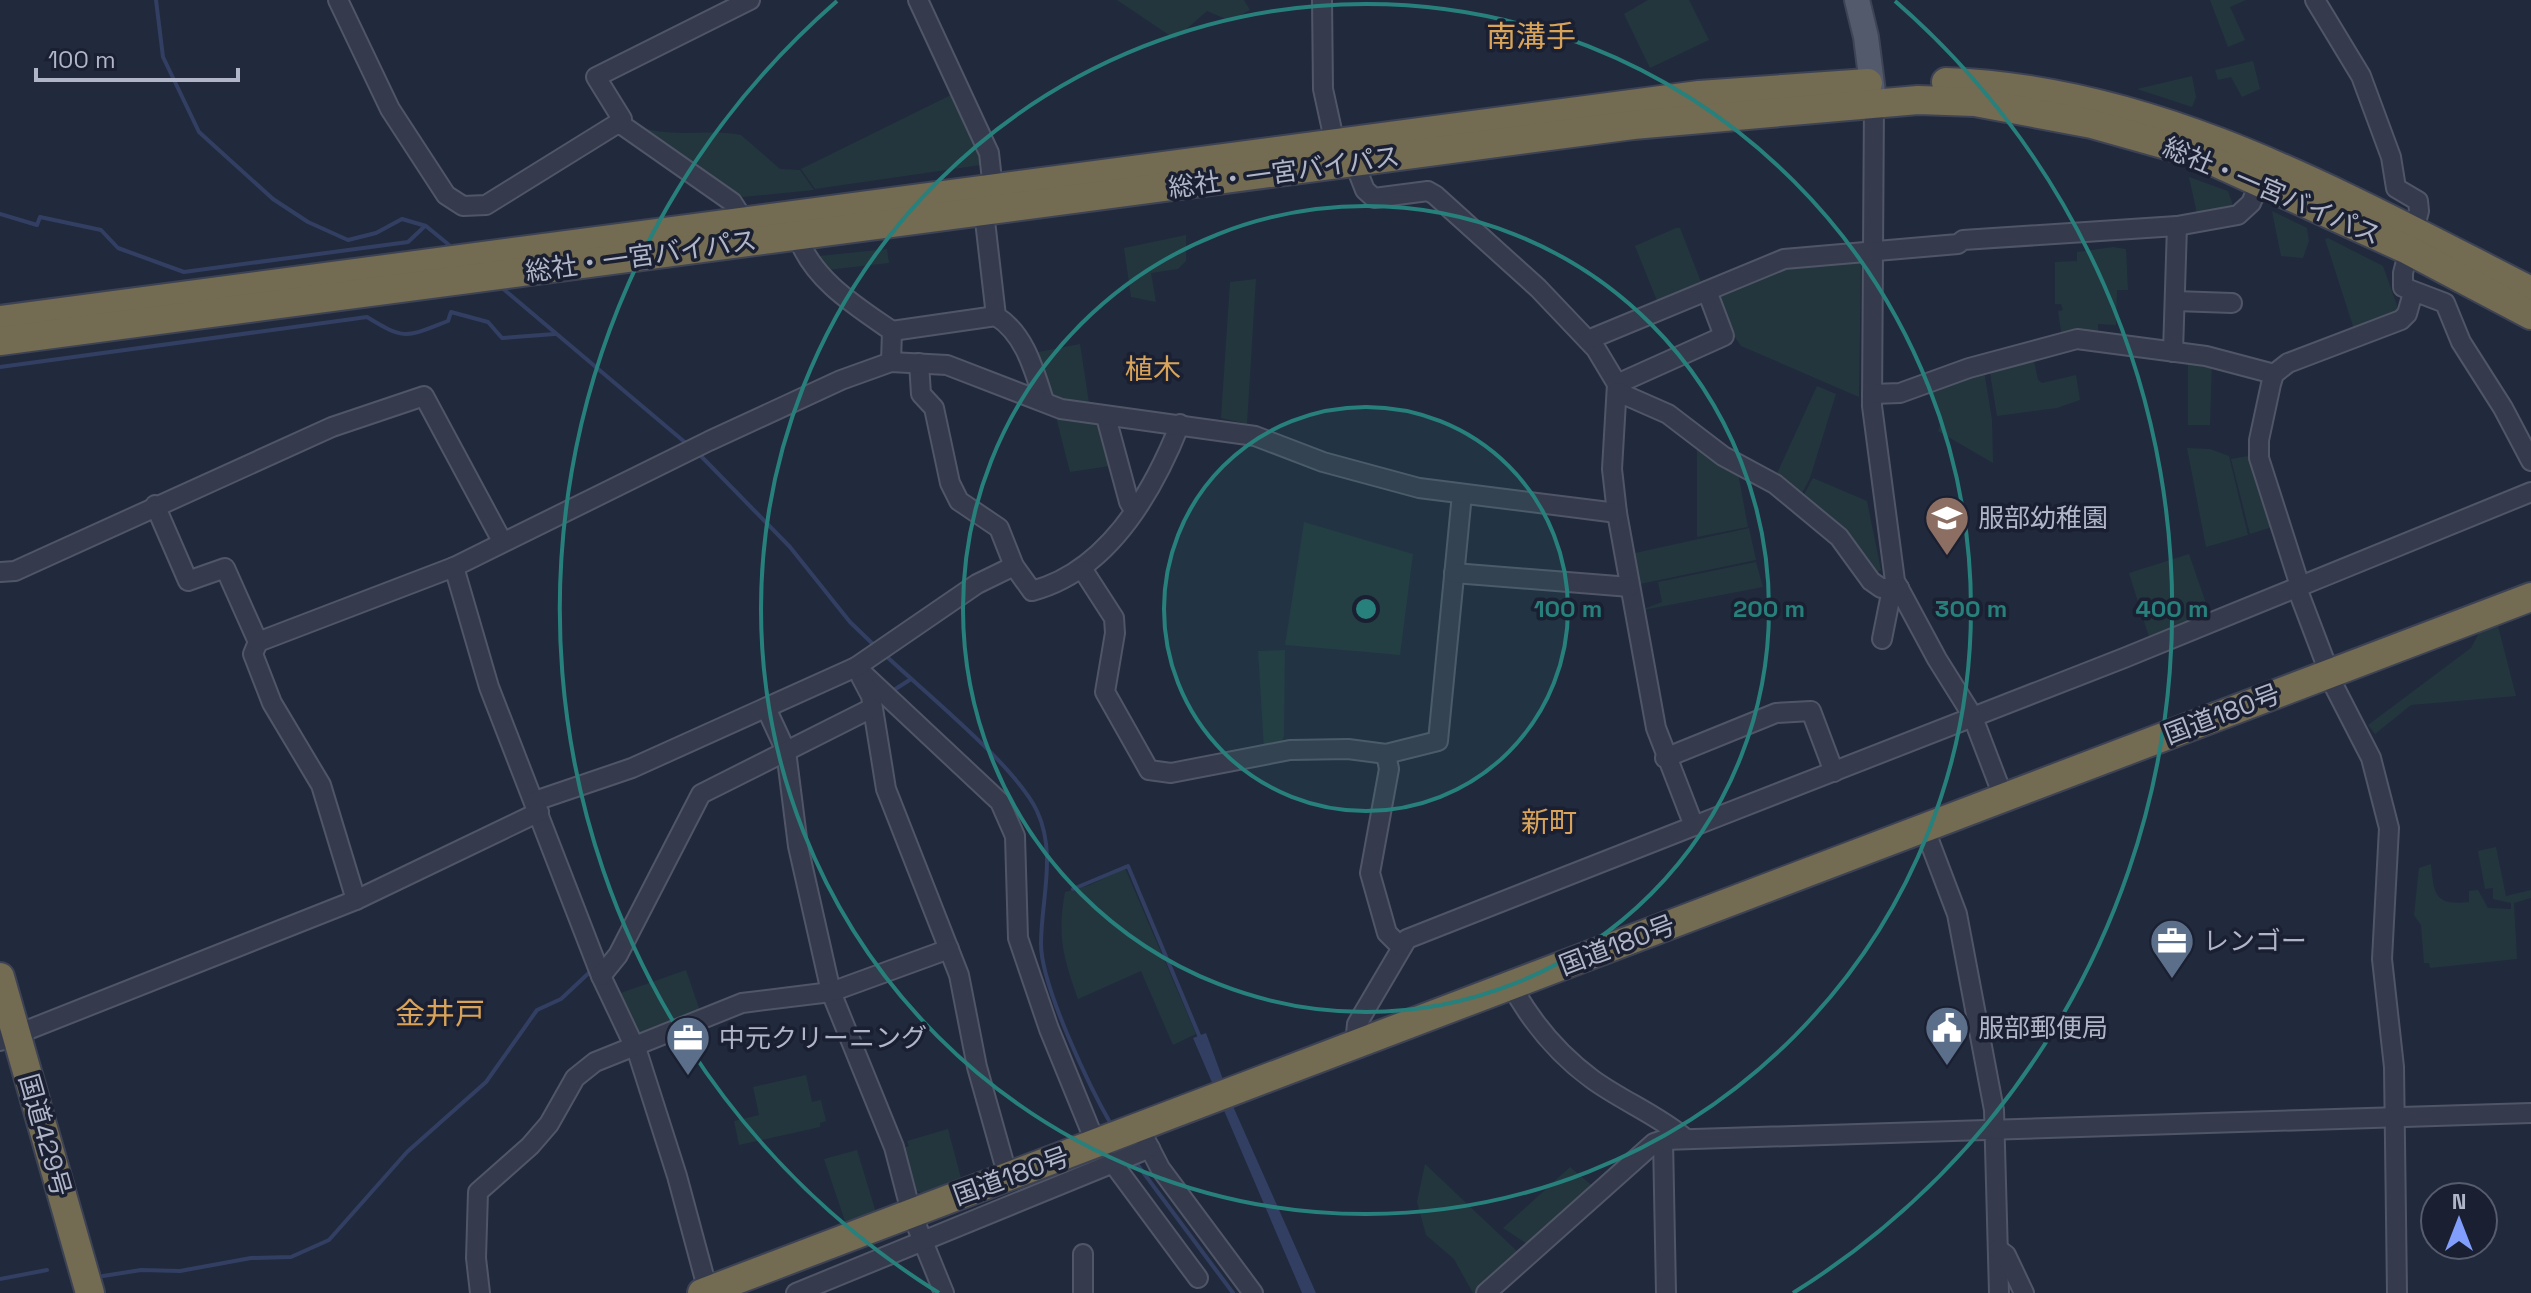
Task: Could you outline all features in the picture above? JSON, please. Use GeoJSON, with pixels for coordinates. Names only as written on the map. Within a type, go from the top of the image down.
{"type":"FeatureCollection","features":[{"type":"Feature","properties":{"kind":"highway","name":"総社・一宮バイパス"},"geometry":{"type":"LineString","coordinates":[[0,341],[444,271],[490,255],[988,200],[1344,153],[1707,116],[1930,81],[2005,87],[2095,103],[2150,117],[2268,161],[2411,241],[2531,315]]}},
{"type":"Feature","properties":{"kind":"highway","name":"総社・一宮バイパス"},"geometry":{"type":"LineString","coordinates":[[1873,92],[1975,102],[2092,124],[2195,153],[2411,241],[2528,283]]}},
{"type":"Feature","properties":{"kind":"highway","name":"総社・一宮バイパス"},"geometry":{"type":"LineString","coordinates":[[0,320],[444,271],[513,273],[757,227],[797,235],[988,200]]}},
{"type":"Feature","properties":{"kind":"highway","name":"国道180号"},"geometry":{"type":"LineString","coordinates":[[705,1292],[1008,1177],[1107,1152],[1141,1139],[1222,1095],[2531,597]]}},
{"type":"Feature","properties":{"kind":"highway","name":"国道429号"},"geometry":{"type":"LineString","coordinates":[[0,977],[5,1038],[71,1293]]}},
{"type":"Feature","properties":{"kind":"highway","name":"国道429号"},"geometry":{"type":"LineString","coordinates":[[5,1038],[90,1293]]}},
{"type":"Feature","properties":{"kind":"main road"},"geometry":{"type":"LineString","coordinates":[[1857,0],[1873,92]]}},
{"type":"Feature","properties":{"kind":"street"},"geometry":{"type":"LineString","coordinates":[[338,0],[390,109],[446,195],[463,206],[486,205],[615,125],[622,125],[732,202],[757,227]]}},
{"type":"Feature","properties":{"kind":"street"},"geometry":{"type":"LineString","coordinates":[[622,125],[622,119],[596,77],[750,0]]}},
{"type":"Feature","properties":{"kind":"street"},"geometry":{"type":"LineString","coordinates":[[918,0],[989,153],[988,200],[996,316]]}},
{"type":"Feature","properties":{"kind":"street"},"geometry":{"type":"LineString","coordinates":[[1322,0],[1323,89],[1344,153],[1365,190],[1374,198],[1428,191],[1435,195],[1538,288],[1588,340],[1618,388],[1668,414],[1723,456],[1775,484],[1839,537],[1871,581],[1881,588],[1899,588]]}},
{"type":"Feature","properties":{"kind":"street"},"geometry":{"type":"LineString","coordinates":[[2315,0],[2361,76],[2391,157],[2396,188],[2418,201],[2403,287],[2445,303],[2461,342],[2503,408],[2531,461]]}},
{"type":"Feature","properties":{"kind":"street"},"geometry":{"type":"LineString","coordinates":[[1873,92],[1872,394],[1875,442],[1899,588],[1937,659],[1972,715],[2003,796]]}},
{"type":"Feature","properties":{"kind":"street"},"geometry":{"type":"LineString","coordinates":[[1588,340],[1784,259],[2177,226],[2238,215],[2251,203],[2261,180]]}},
{"type":"Feature","properties":{"kind":"street"},"geometry":{"type":"LineString","coordinates":[[2173,352],[2177,226]]}},
{"type":"Feature","properties":{"kind":"street"},"geometry":{"type":"LineString","coordinates":[[797,235],[805,259],[845,299],[892,331],[996,316],[1010,325],[1031,360],[1044,401]]}},
{"type":"Feature","properties":{"kind":"street"},"geometry":{"type":"LineString","coordinates":[[1618,388],[1724,336],[1707,291]]}},
{"type":"Feature","properties":{"kind":"street"},"geometry":{"type":"LineString","coordinates":[[2397,1293],[2392,1117],[2394,1067],[2382,959],[2389,828],[2371,758],[2329,673],[2298,587],[2259,458],[2261,427],[2274,374],[2288,363],[2401,320],[2407,314],[2413,293]]}},
{"type":"Feature","properties":{"kind":"street"},"geometry":{"type":"LineString","coordinates":[[2175,301],[2232,303]]}},
{"type":"Feature","properties":{"kind":"street"},"geometry":{"type":"LineString","coordinates":[[891,362],[892,331]]}},
{"type":"Feature","properties":{"kind":"street"},"geometry":{"type":"LineString","coordinates":[[1872,394],[1900,393],[1969,368],[2077,339],[2206,356],[2274,374]]}},
{"type":"Feature","properties":{"kind":"street"},"geometry":{"type":"LineString","coordinates":[[356,900],[321,785],[272,703],[253,654],[258,642],[454,567],[709,441],[841,380],[891,362],[947,365],[1061,409],[1255,436],[1323,462],[1419,488],[1617,513]]}},
{"type":"Feature","properties":{"kind":"street"},"geometry":{"type":"LineString","coordinates":[[919,363],[921,394],[934,408],[950,483],[959,501],[999,528],[1014,566],[1032,591],[1083,570],[1134,510],[1162,465],[1180,424]]}},
{"type":"Feature","properties":{"kind":"street"},"geometry":{"type":"LineString","coordinates":[[1618,388],[1612,469],[1617,513],[1656,728],[1665,758],[1694,826]]}},
{"type":"Feature","properties":{"kind":"street"},"geometry":{"type":"LineString","coordinates":[[0,572],[15,571],[332,427],[424,396],[502,541]]}},
{"type":"Feature","properties":{"kind":"street"},"geometry":{"type":"LineString","coordinates":[[1106,417],[1129,502],[1134,510]]}},
{"type":"Feature","properties":{"kind":"street"},"geometry":{"type":"LineString","coordinates":[[1355,1044],[1357,1024],[1374,1001],[1407,939],[1834,772],[2531,492]]}},
{"type":"Feature","properties":{"kind":"street"},"geometry":{"type":"LineString","coordinates":[[1083,570],[1114,618],[1115,633],[1105,692],[1149,770],[1171,773],[1290,750],[1348,749],[1386,754],[1438,741],[1462,494]]}},
{"type":"Feature","properties":{"kind":"street"},"geometry":{"type":"LineString","coordinates":[[155,505],[188,581],[225,568],[258,642]]}},
{"type":"Feature","properties":{"kind":"street"},"geometry":{"type":"LineString","coordinates":[[5,1038],[356,900],[537,807],[632,768],[858,665],[977,584],[1014,566]]}},
{"type":"Feature","properties":{"kind":"street"},"geometry":{"type":"LineString","coordinates":[[454,567],[489,687],[599,969],[633,1046],[677,1176],[705,1292]]}},
{"type":"Feature","properties":{"kind":"street"},"geometry":{"type":"LineString","coordinates":[[1454,573],[1630,587]]}},
{"type":"Feature","properties":{"kind":"street"},"geometry":{"type":"LineString","coordinates":[[1882,639],[1890,599],[1899,588]]}},
{"type":"Feature","properties":{"kind":"street"},"geometry":{"type":"LineString","coordinates":[[858,665],[871,696],[886,789],[959,975],[977,1067],[1008,1177]]}},
{"type":"Feature","properties":{"kind":"street"},"geometry":{"type":"LineString","coordinates":[[858,665],[1000,802],[1015,836],[1018,938],[1049,1029],[1107,1152],[1198,1278]]}},
{"type":"Feature","properties":{"kind":"street"},"geometry":{"type":"LineString","coordinates":[[766,708],[784,747],[798,846],[831,992],[894,1147],[911,1212],[944,1293]]}},
{"type":"Feature","properties":{"kind":"street"},"geometry":{"type":"LineString","coordinates":[[599,969],[618,955],[696,799],[706,790],[784,747],[872,708]]}},
{"type":"Feature","properties":{"kind":"street"},"geometry":{"type":"LineString","coordinates":[[1665,758],[1776,713],[1811,711],[1834,772]]}},
{"type":"Feature","properties":{"kind":"street"},"geometry":{"type":"LineString","coordinates":[[1386,754],[1389,769],[1370,873],[1387,933],[1401,947]]}},
{"type":"Feature","properties":{"kind":"street"},"geometry":{"type":"LineString","coordinates":[[1924,827],[1957,914],[1995,1130],[1999,1293]]}},
{"type":"Feature","properties":{"kind":"street"},"geometry":{"type":"LineString","coordinates":[[480,1293],[476,1258],[478,1192],[530,1146],[585,1068],[742,1003],[831,992],[949,949]]}},
{"type":"Feature","properties":{"kind":"street"},"geometry":{"type":"LineString","coordinates":[[1511,985],[1524,1010],[1564,1055],[1592,1080],[1686,1139]]}},
{"type":"Feature","properties":{"kind":"street"},"geometry":{"type":"LineString","coordinates":[[1486,1293],[1654,1143],[1663,1140],[2531,1113]]}},
{"type":"Feature","properties":{"kind":"street"},"geometry":{"type":"LineString","coordinates":[[1141,1139],[1253,1293]]}},
{"type":"Feature","properties":{"kind":"street"},"geometry":{"type":"LineString","coordinates":[[1663,1140],[1666,1293]]}},
{"type":"Feature","properties":{"kind":"street"},"geometry":{"type":"LineString","coordinates":[[796,1293],[922,1240],[1107,1152]]}},
{"type":"Feature","properties":{"kind":"street"},"geometry":{"type":"LineString","coordinates":[[1998,1249],[2006,1255],[2024,1293]]}},
{"type":"Feature","properties":{"kind":"street"},"geometry":{"type":"LineString","coordinates":[[1083,1254],[1083,1293]]}},
{"type":"Feature","properties":{"kind":"shaded area"},"geometry":{"type":"Polygon","coordinates":[[[1117,0],[1244,0],[1250,10],[1230,21],[1207,11],[1175,39],[1117,0]]]}},
{"type":"Feature","properties":{"kind":"shaded area"},"geometry":{"type":"Polygon","coordinates":[[[1648,0],[1689,0],[1709,40],[1650,68],[1624,14],[1648,0]]]}},
{"type":"Feature","properties":{"kind":"shaded area"},"geometry":{"type":"Polygon","coordinates":[[[2210,0],[2246,0],[2230,7],[2245,40],[2228,47],[2210,0]]]}},
{"type":"Feature","properties":{"kind":"shaded area"},"geometry":{"type":"Polygon","coordinates":[[[2253,61],[2260,89],[2242,97],[2231,77],[2218,80],[2215,70],[2253,61]]]}},
{"type":"Feature","properties":{"kind":"shaded area"},"geometry":{"type":"Polygon","coordinates":[[[2192,76],[2196,97],[2192,107],[2137,89],[2192,76]]]}},
{"type":"Feature","properties":{"kind":"shaded area"},"geometry":{"type":"Polygon","coordinates":[[[953,94],[979,150],[981,165],[815,189],[801,169],[953,94]]]}},
{"type":"Feature","properties":{"kind":"shaded area"},"geometry":{"type":"Polygon","coordinates":[[[633,124],[674,133],[741,135],[780,169],[800,170],[814,190],[743,197],[633,124]]]}},
{"type":"Feature","properties":{"kind":"shaded area"},"geometry":{"type":"Polygon","coordinates":[[[2189,177],[2228,191],[2235,211],[2198,218],[2189,177]]]}},
{"type":"Feature","properties":{"kind":"shaded area"},"geometry":{"type":"Polygon","coordinates":[[[2272,211],[2307,228],[2309,241],[2303,258],[2281,256],[2272,211]]]}},
{"type":"Feature","properties":{"kind":"shaded area"},"geometry":{"type":"Polygon","coordinates":[[[1680,228],[1701,282],[1697,283],[1698,288],[1658,303],[1635,246],[1680,228]]]}},
{"type":"Feature","properties":{"kind":"shaded area"},"geometry":{"type":"Polygon","coordinates":[[[1186,235],[1186,261],[1178,269],[1151,273],[1156,302],[1131,297],[1124,248],[1186,235]]]}},
{"type":"Feature","properties":{"kind":"shaded area"},"geometry":{"type":"Polygon","coordinates":[[[2325,239],[2383,266],[2399,311],[2396,315],[2354,329],[2325,239]]]}},
{"type":"Feature","properties":{"kind":"shaded area"},"geometry":{"type":"Polygon","coordinates":[[[2113,247],[2126,249],[2128,290],[2117,290],[2116,325],[2098,324],[2098,336],[2062,337],[2058,311],[2063,310],[2061,304],[2055,304],[2055,262],[2077,261],[2077,252],[2113,247]]]}},
{"type":"Feature","properties":{"kind":"shaded area"},"geometry":{"type":"Polygon","coordinates":[[[887,249],[889,263],[827,270],[826,265],[819,265],[819,256],[887,249]]]}},
{"type":"Feature","properties":{"kind":"shaded area"},"geometry":{"type":"Polygon","coordinates":[[[1861,260],[1859,397],[1741,346],[1727,326],[1714,293],[1790,264],[1861,260]]]}},
{"type":"Feature","properties":{"kind":"shaded area"},"geometry":{"type":"Polygon","coordinates":[[[1256,279],[1247,424],[1221,418],[1230,282],[1256,279]]]}},
{"type":"Feature","properties":{"kind":"shaded area"},"geometry":{"type":"Polygon","coordinates":[[[1080,344],[1089,403],[1086,407],[1047,395],[1033,353],[1080,344]]]}},
{"type":"Feature","properties":{"kind":"shaded area"},"geometry":{"type":"Polygon","coordinates":[[[2033,356],[2038,380],[2042,383],[2076,375],[2080,400],[2057,408],[1997,416],[1989,367],[2033,356]]]}},
{"type":"Feature","properties":{"kind":"shaded area"},"geometry":{"type":"Polygon","coordinates":[[[2188,360],[2212,362],[2210,425],[2188,425],[2188,360]]]}},
{"type":"Feature","properties":{"kind":"shaded area"},"geometry":{"type":"Polygon","coordinates":[[[1984,370],[1992,420],[1993,463],[1938,431],[1942,420],[1930,388],[1984,370]]]}},
{"type":"Feature","properties":{"kind":"shaded area"},"geometry":{"type":"Polygon","coordinates":[[[1817,386],[1836,394],[1810,478],[1799,499],[1774,480],[1817,386]]]}},
{"type":"Feature","properties":{"kind":"shaded area"},"geometry":{"type":"Polygon","coordinates":[[[1055,413],[1104,421],[1116,465],[1070,472],[1055,413]]]}},
{"type":"Feature","properties":{"kind":"shaded area"},"geometry":{"type":"Polygon","coordinates":[[[1697,437],[1737,468],[1748,527],[1697,537],[1697,437]]]}},
{"type":"Feature","properties":{"kind":"shaded area"},"geometry":{"type":"Polygon","coordinates":[[[2187,448],[2210,449],[2229,456],[2248,535],[2206,547],[2187,448]]]}},
{"type":"Feature","properties":{"kind":"shaded area"},"geometry":{"type":"Polygon","coordinates":[[[2248,456],[2255,460],[2275,526],[2250,534],[2231,459],[2248,456]]]}},
{"type":"Feature","properties":{"kind":"shaded area"},"geometry":{"type":"Polygon","coordinates":[[[1813,478],[1867,501],[1881,570],[1871,575],[1801,500],[1813,478]]]}},
{"type":"Feature","properties":{"kind":"shaded area"},"geometry":{"type":"Polygon","coordinates":[[[1304,522],[1413,554],[1400,655],[1285,645],[1304,522]]]}},
{"type":"Feature","properties":{"kind":"shaded area"},"geometry":{"type":"Polygon","coordinates":[[[1749,528],[1756,560],[1635,585],[1631,558],[1635,558],[1635,553],[1749,528]]]}},
{"type":"Feature","properties":{"kind":"shaded area"},"geometry":{"type":"Polygon","coordinates":[[[2189,554],[2210,615],[2149,637],[2129,573],[2189,554]]]}},
{"type":"Feature","properties":{"kind":"shaded area"},"geometry":{"type":"Polygon","coordinates":[[[1756,562],[1763,587],[1638,611],[1662,602],[1658,582],[1756,562]]]}},
{"type":"Feature","properties":{"kind":"shaded area"},"geometry":{"type":"Polygon","coordinates":[[[2497,622],[2516,696],[2411,705],[2375,734],[2368,725],[2471,648],[2482,627],[2497,622]]]}},
{"type":"Feature","properties":{"kind":"shaded area"},"geometry":{"type":"Polygon","coordinates":[[[1285,650],[1284,736],[1280,745],[1264,749],[1258,651],[1285,650]]]}},
{"type":"Feature","properties":{"kind":"shaded area"},"geometry":{"type":"Polygon","coordinates":[[[2496,847],[2506,896],[2531,890],[2531,898],[2514,903],[2517,959],[2430,968],[2429,963],[2424,963],[2421,925],[2414,915],[2419,868],[2431,864],[2435,890],[2442,900],[2469,902],[2469,891],[2478,890],[2488,908],[2511,909],[2511,903],[2493,899],[2493,888],[2485,889],[2478,851],[2496,847]]]}},
{"type":"Feature","properties":{"kind":"shaded area"},"geometry":{"type":"Polygon","coordinates":[[[1125,868],[1196,1034],[1173,1045],[1141,971],[1078,999],[1069,971],[1062,934],[1065,892],[1090,885],[1125,868]]]}},
{"type":"Feature","properties":{"kind":"shaded area"},"geometry":{"type":"Polygon","coordinates":[[[686,970],[701,1014],[634,1039],[615,995],[686,970]]]}},
{"type":"Feature","properties":{"kind":"shaded area"},"geometry":{"type":"Polygon","coordinates":[[[806,1075],[812,1102],[821,1100],[826,1121],[820,1123],[820,1127],[739,1145],[734,1121],[759,1115],[753,1087],[806,1075]]]}},
{"type":"Feature","properties":{"kind":"shaded area"},"geometry":{"type":"Polygon","coordinates":[[[948,1129],[962,1182],[926,1195],[915,1190],[903,1148],[909,1146],[907,1141],[948,1129]]]}},
{"type":"Feature","properties":{"kind":"shaded area"},"geometry":{"type":"Polygon","coordinates":[[[857,1150],[877,1216],[847,1227],[824,1159],[857,1150]]]}},
{"type":"Feature","properties":{"kind":"shaded area"},"geometry":{"type":"Polygon","coordinates":[[[1425,1164],[1521,1255],[1478,1293],[1473,1293],[1454,1259],[1426,1235],[1417,1202],[1425,1164]]]}},
{"type":"Feature","properties":{"kind":"shaded area"},"geometry":{"type":"Polygon","coordinates":[[[1570,1167],[1595,1188],[1530,1246],[1503,1228],[1570,1167]]]}},
{"type":"Feature","properties":{"kind":"water"},"geometry":{"type":"Polygon","coordinates":[[[1206,1033],[1232,1104],[1316,1293],[1302,1293],[1193,1038],[1206,1033]]]}},
{"type":"Feature","properties":{"kind":"waterway"},"geometry":{"type":"LineString","coordinates":[[156,0],[163,57],[199,132],[273,199],[308,222],[348,240],[376,233],[402,219],[426,226],[454,249]]}},
{"type":"Feature","properties":{"kind":"waterway"},"geometry":{"type":"LineString","coordinates":[[0,214],[37,225],[40,217],[101,230],[118,248],[184,272],[408,242],[425,226]]}},
{"type":"Feature","properties":{"kind":"waterway"},"geometry":{"type":"LineString","coordinates":[[501,287],[687,444]]}},
{"type":"Feature","properties":{"kind":"waterway"},"geometry":{"type":"LineString","coordinates":[[0,367],[367,317],[390,330],[406,334],[448,321],[451,312],[488,322],[502,338],[555,334]]}},
{"type":"Feature","properties":{"kind":"waterway"},"geometry":{"type":"LineString","coordinates":[[697,452],[790,547],[850,622],[877,648]]}},
{"type":"Feature","properties":{"kind":"waterway"},"geometry":{"type":"LineString","coordinates":[[884,654],[990,751],[1026,793],[1037,811],[1043,827],[1047,860],[1041,944],[1043,962],[1068,1036],[1112,1126]]}},
{"type":"Feature","properties":{"kind":"waterway"},"geometry":{"type":"LineString","coordinates":[[894,690],[911,679]]}},
{"type":"Feature","properties":{"kind":"waterway"},"geometry":{"type":"LineString","coordinates":[[666,843],[690,798]]}},
{"type":"Feature","properties":{"kind":"waterway"},"geometry":{"type":"LineString","coordinates":[[1073,889],[1128,866],[1201,1040]]}},
{"type":"Feature","properties":{"kind":"waterway"},"geometry":{"type":"LineString","coordinates":[[103,1276],[141,1270],[180,1271],[251,1258],[291,1257],[329,1240],[407,1152],[486,1082],[537,1010],[561,999],[592,970]]}},
{"type":"Feature","properties":{"kind":"waterway"},"geometry":{"type":"LineString","coordinates":[[1134,1160],[1233,1293]]}},
{"type":"Feature","properties":{"kind":"waterway"},"geometry":{"type":"LineString","coordinates":[[0,1279],[47,1270]]}},
{"type":"Feature","properties":{"kind":"place","name":"服部幼稚園"},"geometry":{"type":"Point","coordinates":[1947,557]}},
{"type":"Feature","properties":{"kind":"place","name":"レンゴー"},"geometry":{"type":"Point","coordinates":[2172,980]}},
{"type":"Feature","properties":{"kind":"place","name":"服部郵便局"},"geometry":{"type":"Point","coordinates":[1947,1067]}},
{"type":"Feature","properties":{"kind":"place","name":"中元クリーニング"},"geometry":{"type":"Point","coordinates":[688,1077]}},
{"type":"Feature","properties":{"kind":"district","name":"南溝手"},"geometry":{"type":"Point","coordinates":[1531,37]}},
{"type":"Feature","properties":{"kind":"district","name":"植木"},"geometry":{"type":"Point","coordinates":[1153,369]}},
{"type":"Feature","properties":{"kind":"district","name":"新町"},"geometry":{"type":"Point","coordinates":[1549,822]}},
{"type":"Feature","properties":{"kind":"district","name":"金井戸"},"geometry":{"type":"Point","coordinates":[440,1014]}}]}
